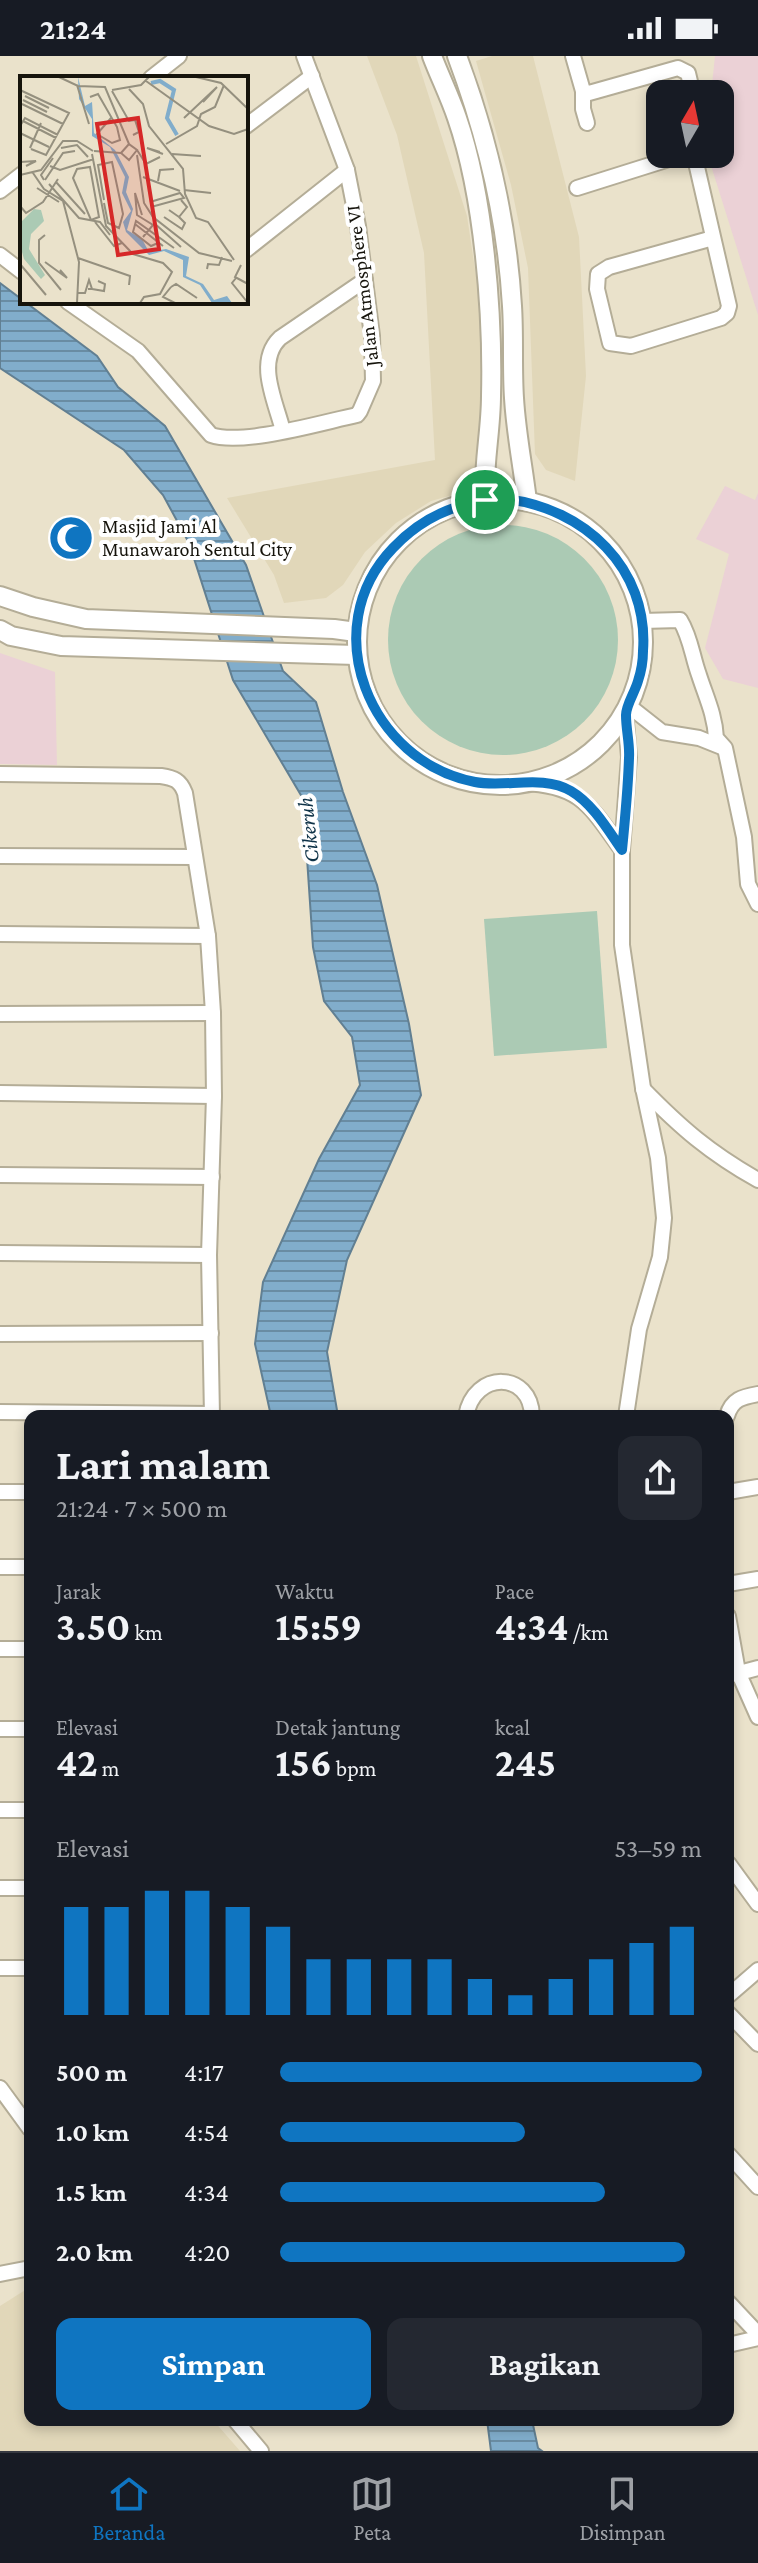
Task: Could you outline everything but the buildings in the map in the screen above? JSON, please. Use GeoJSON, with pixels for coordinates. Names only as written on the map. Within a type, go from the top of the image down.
{"type":"FeatureCollection","features":[{"type":"Feature","properties":{"kind":"main road"},"geometry":{"type":"LineString","coordinates":[[432,56],[457,119],[474,180],[490,322],[491,397],[485,500]]}},
{"type":"Feature","properties":{"kind":"main road"},"geometry":{"type":"LineString","coordinates":[[457,56],[473,99],[493,171],[512,305],[514,398],[527,501]]}},
{"type":"Feature","properties":{"kind":"main road"},"geometry":{"type":"LineString","coordinates":[[485,500],[527,501],[560,512],[591,531],[615,557],[633,587],[642,621],[641,664],[627,708],[608,737],[570,767],[523,783],[476,783],[432,768],[395,739],[386,726],[369,700],[356,655],[356,632],[364,593],[383,558],[411,529],[446,509],[485,500]]}},
{"type":"Feature","properties":{"kind":"main road"},"geometry":{"type":"LineString","coordinates":[[0,596],[86,619],[356,632]]}},
{"type":"Feature","properties":{"kind":"main road"},"geometry":{"type":"LineString","coordinates":[[0,630],[39,643],[61,646],[356,655]]}},
{"type":"Feature","properties":{"kind":"street"},"geometry":{"type":"LineString","coordinates":[[154,76],[179,56]]}},
{"type":"Feature","properties":{"kind":"street","name":"Jalan Atmosphere VI"},"geometry":{"type":"LineString","coordinates":[[71,304],[138,351],[211,435],[227,438],[283,431],[357,415],[367,400],[373,381],[372,336],[358,226],[347,170],[304,56]]}},
{"type":"Feature","properties":{"kind":"street"},"geometry":{"type":"LineString","coordinates":[[573,56],[583,91],[587,123]]}},
{"type":"Feature","properties":{"kind":"street"},"geometry":{"type":"LineString","coordinates":[[583,91],[598,92],[678,68],[683,69],[691,80]]}},
{"type":"Feature","properties":{"kind":"street"},"geometry":{"type":"LineString","coordinates":[[248,124],[312,76]]}},
{"type":"Feature","properties":{"kind":"street"},"geometry":{"type":"LineString","coordinates":[[577,188],[646,166]]}},
{"type":"Feature","properties":{"kind":"street"},"geometry":{"type":"LineString","coordinates":[[697,168],[729,306],[727,313],[721,318],[631,346],[610,343],[597,289],[598,274],[609,267],[713,238]]}},
{"type":"Feature","properties":{"kind":"street"},"geometry":{"type":"LineString","coordinates":[[248,248],[347,170]]}},
{"type":"Feature","properties":{"kind":"street"},"geometry":{"type":"LineString","coordinates":[[0,191],[20,176]]}},
{"type":"Feature","properties":{"kind":"street"},"geometry":{"type":"LineString","coordinates":[[0,255],[20,270]]}},
{"type":"Feature","properties":{"kind":"street"},"geometry":{"type":"LineString","coordinates":[[283,431],[267,369],[270,351],[280,338],[365,280]]}},
{"type":"Feature","properties":{"kind":"street"},"geometry":{"type":"LineString","coordinates":[[642,621],[680,620],[689,635],[715,721],[716,738],[725,748],[744,837],[748,884],[758,904]]}},
{"type":"Feature","properties":{"kind":"street"},"geometry":{"type":"LineString","coordinates":[[627,708],[662,732],[699,738],[725,748]]}},
{"type":"Feature","properties":{"kind":"street"},"geometry":{"type":"LineString","coordinates":[[627,708],[629,757],[622,850],[622,945],[643,1088],[658,1158],[663,1239],[639,1329],[627,1410]]}},
{"type":"Feature","properties":{"kind":"street"},"geometry":{"type":"LineString","coordinates":[[0,774],[161,776],[181,783],[208,936],[213,1013],[209,1255],[212,1410]]}},
{"type":"Feature","properties":{"kind":"street"},"geometry":{"type":"LineString","coordinates":[[523,783],[551,784],[570,791],[598,816],[622,850]]}},
{"type":"Feature","properties":{"kind":"street"},"geometry":{"type":"LineString","coordinates":[[0,856],[195,857]]}},
{"type":"Feature","properties":{"kind":"street"},"geometry":{"type":"LineString","coordinates":[[0,934],[208,936]]}},
{"type":"Feature","properties":{"kind":"street"},"geometry":{"type":"LineString","coordinates":[[0,1014],[213,1013]]}},
{"type":"Feature","properties":{"kind":"street"},"geometry":{"type":"LineString","coordinates":[[643,1088],[687,1133],[758,1180]]}},
{"type":"Feature","properties":{"kind":"street"},"geometry":{"type":"LineString","coordinates":[[0,1093],[214,1096]]}},
{"type":"Feature","properties":{"kind":"street"},"geometry":{"type":"LineString","coordinates":[[0,1175],[212,1177]]}},
{"type":"Feature","properties":{"kind":"street"},"geometry":{"type":"LineString","coordinates":[[0,1253],[209,1255]]}},
{"type":"Feature","properties":{"kind":"street"},"geometry":{"type":"LineString","coordinates":[[0,1334],[211,1333]]}},
{"type":"Feature","properties":{"kind":"street"},"geometry":{"type":"LineString","coordinates":[[467,1410],[477,1390],[488,1383],[512,1384],[520,1388],[532,1403],[532,1410]]}},
{"type":"Feature","properties":{"kind":"street"},"geometry":{"type":"LineString","coordinates":[[729,1410],[739,1397],[758,1394]]}},
{"type":"Feature","properties":{"kind":"street"},"geometry":{"type":"LineString","coordinates":[[0,1412],[24,1412]]}},
{"type":"Feature","properties":{"kind":"street"},"geometry":{"type":"LineString","coordinates":[[734,1491],[758,1487]]}},
{"type":"Feature","properties":{"kind":"street"},"geometry":{"type":"LineString","coordinates":[[0,1492],[24,1492]]}},
{"type":"Feature","properties":{"kind":"street"},"geometry":{"type":"LineString","coordinates":[[0,1567],[24,1567]]}},
{"type":"Feature","properties":{"kind":"street"},"geometry":{"type":"LineString","coordinates":[[734,1583],[758,1579]]}},
{"type":"Feature","properties":{"kind":"street"},"geometry":{"type":"LineString","coordinates":[[0,1649],[24,1649]]}},
{"type":"Feature","properties":{"kind":"street"},"geometry":{"type":"LineString","coordinates":[[734,1674],[758,1668]]}},
{"type":"Feature","properties":{"kind":"street"},"geometry":{"type":"LineString","coordinates":[[734,1676],[758,1717]]}},
{"type":"Feature","properties":{"kind":"street"},"geometry":{"type":"LineString","coordinates":[[0,1729],[24,1729]]}},
{"type":"Feature","properties":{"kind":"street"},"geometry":{"type":"LineString","coordinates":[[0,1810],[24,1810]]}},
{"type":"Feature","properties":{"kind":"street"},"geometry":{"type":"LineString","coordinates":[[734,1871],[758,1904]]}},
{"type":"Feature","properties":{"kind":"street"},"geometry":{"type":"LineString","coordinates":[[0,1888],[24,1888]]}},
{"type":"Feature","properties":{"kind":"street"},"geometry":{"type":"LineString","coordinates":[[0,1968],[24,1968]]}},
{"type":"Feature","properties":{"kind":"street"},"geometry":{"type":"LineString","coordinates":[[734,1991],[758,1970]]}},
{"type":"Feature","properties":{"kind":"street"},"geometry":{"type":"LineString","coordinates":[[734,2019],[758,2044]]}},
{"type":"Feature","properties":{"kind":"street"},"geometry":{"type":"LineString","coordinates":[[0,2088],[24,2121]]}},
{"type":"Feature","properties":{"kind":"street"},"geometry":{"type":"LineString","coordinates":[[734,2161],[758,2187]]}},
{"type":"Feature","properties":{"kind":"street"},"geometry":{"type":"LineString","coordinates":[[0,2274],[24,2269]]}},
{"type":"Feature","properties":{"kind":"street"},"geometry":{"type":"LineString","coordinates":[[734,2309],[758,2336],[734,2343]]}},
{"type":"Feature","properties":{"kind":"street"},"geometry":{"type":"LineString","coordinates":[[240,2426],[261,2451]]}},
{"type":"Feature","properties":{"kind":"shaded area"},"geometry":{"type":"Polygon","coordinates":[[[367,56],[416,56],[467,216],[481,309],[483,408],[476,471],[460,493],[431,501],[396,523],[365,552],[343,585],[326,598],[284,603],[274,575],[227,498],[435,460],[424,253],[397,135],[367,56]]]}},
{"type":"Feature","properties":{"kind":"shaded area"},"geometry":{"type":"Polygon","coordinates":[[[492,56],[533,56],[579,237],[586,376],[575,481],[546,470],[535,454],[528,268],[511,185],[476,61],[492,56]]]}},
{"type":"Feature","properties":{"kind":"shaded area"},"geometry":{"type":"Polygon","coordinates":[[[715,56],[758,56],[758,315],[712,168],[734,168],[734,80],[712,80],[715,56]]]}},
{"type":"Feature","properties":{"kind":"shaded area"},"geometry":{"type":"Polygon","coordinates":[[[725,486],[755,500],[758,493],[758,688],[723,679],[705,648],[729,554],[696,539],[725,486]]]}},
{"type":"Feature","properties":{"kind":"shaded area"},"geometry":{"type":"Polygon","coordinates":[[[0,653],[55,672],[57,765],[0,764],[0,653]]]}},
{"type":"Feature","properties":{"kind":"shaded area"},"geometry":{"type":"Polygon","coordinates":[[[24,2291],[24,2426],[218,2426],[240,2451],[0,2451],[0,2306],[24,2291]]]}},
{"type":"Feature","properties":{"kind":"green space"},"geometry":{"type":"Polygon","coordinates":[[[503,525],[525,527],[547,534],[584,559],[609,596],[616,618],[616,662],[609,684],[584,721],[547,746],[525,753],[503,755],[481,753],[459,746],[422,721],[397,684],[390,662],[388,640],[390,618],[397,596],[422,559],[459,534],[481,527],[503,525]]]}},
{"type":"Feature","properties":{"kind":"green space"},"geometry":{"type":"Polygon","coordinates":[[[597,911],[607,1048],[494,1056],[484,919],[597,911]]]}},
{"type":"Feature","properties":{"kind":"water"},"geometry":{"type":"Polygon","coordinates":[[[0,283],[20,298],[20,304],[28,304],[97,356],[118,387],[165,426],[246,565],[283,671],[316,702],[343,792],[377,885],[409,1024],[421,1095],[347,1260],[327,1352],[337,1410],[270,1410],[255,1344],[263,1282],[319,1159],[360,1085],[352,1037],[324,1001],[313,947],[307,858],[315,819],[233,680],[189,543],[163,495],[124,450],[0,368],[0,283]]]}},
{"type":"Feature","properties":{"kind":"water"},"geometry":{"type":"Polygon","coordinates":[[[488,2426],[533,2426],[538,2448],[542,2451],[491,2451],[488,2426]]]}},
{"type":"Feature","properties":{"kind":"place","name":"Masjid Jami Al Munawaroh Sentul City"},"geometry":{"type":"Point","coordinates":[71,538]}},
{"type":"Feature","properties":{"kind":"route"},"geometry":{"type":"LineString","coordinates":[[485,500],[527,501],[560,512],[591,531],[615,557],[633,587],[642,621],[644,650],[639,679],[625,711],[629,757],[622,850],[598,816],[570,791],[551,784],[476,783],[432,768],[395,739],[369,700],[356,655],[356,632],[364,593],[383,558],[411,529],[446,509],[485,500]]}},
{"type":"Feature","properties":{"kind":"water label","name":"Cikeruh"},"geometry":{"type":"Point","coordinates":[308,830]}}]}
